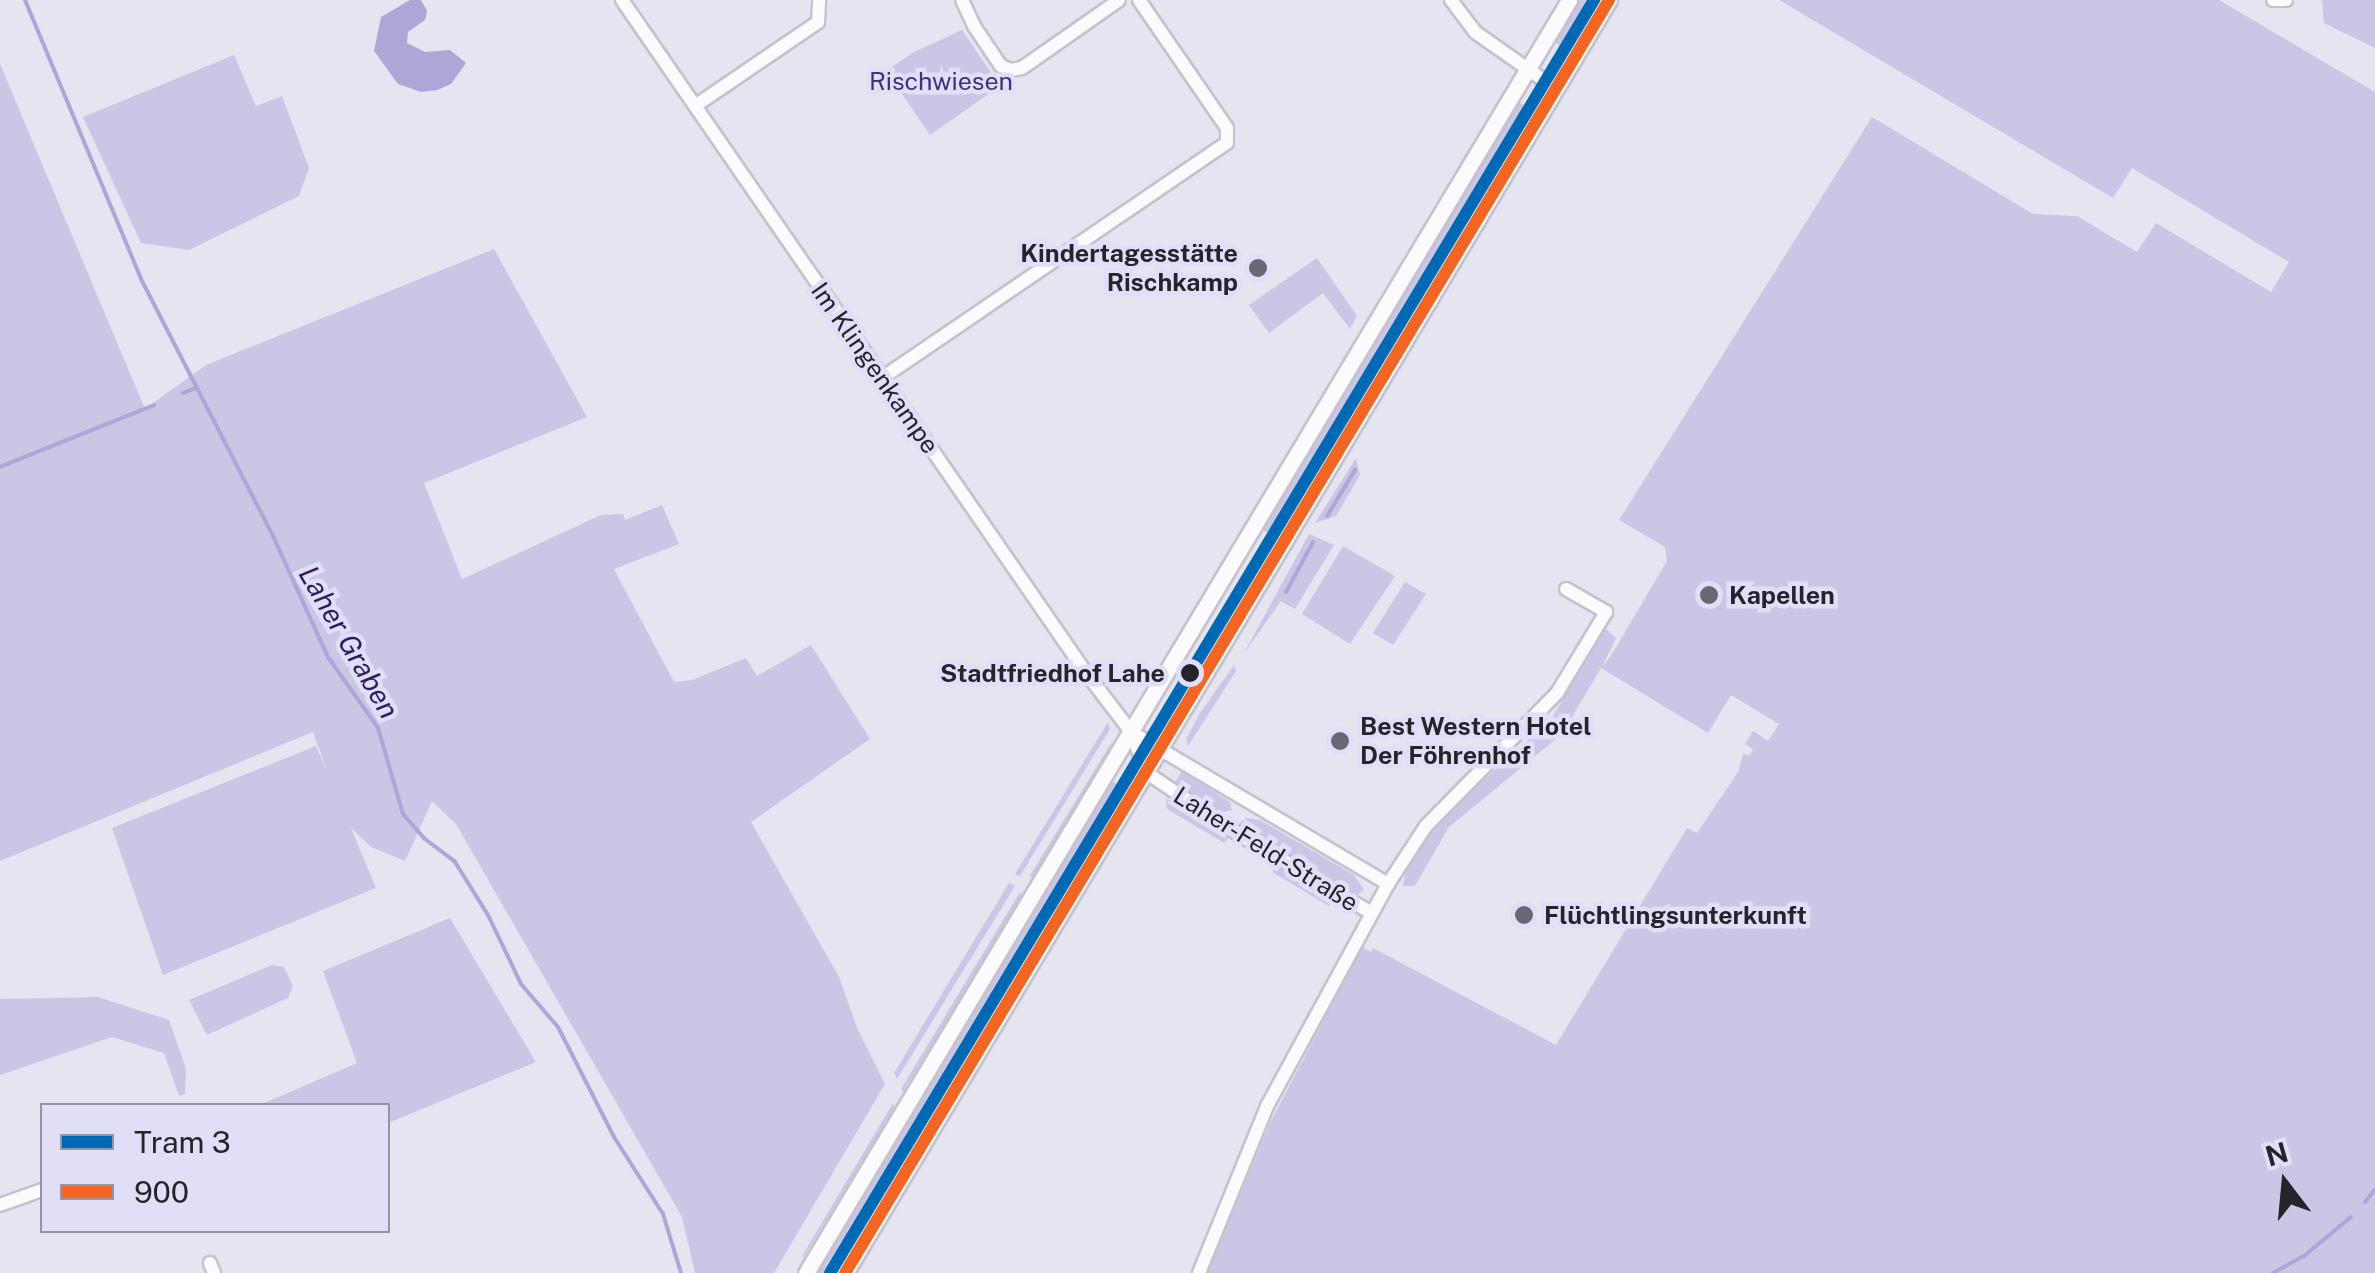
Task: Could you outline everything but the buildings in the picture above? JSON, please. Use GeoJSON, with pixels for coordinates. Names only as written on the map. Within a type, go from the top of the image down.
{"type":"FeatureCollection","features":[{"type":"Feature","properties":{"kind":"main road"},"geometry":{"type":"LineString","coordinates":[[806,1273],[1569,0]]}},
{"type":"Feature","properties":{"kind":"main road"},"geometry":{"type":"LineString","coordinates":[[845,1273],[1609,0]]}},
{"type":"Feature","properties":{"kind":"street","name":"Im Klingenkampe"},"geometry":{"type":"LineString","coordinates":[[622,0],[1084,670],[1132,732]]}},
{"type":"Feature","properties":{"kind":"street"},"geometry":{"type":"LineString","coordinates":[[695,106],[818,22],[820,0]]}},
{"type":"Feature","properties":{"kind":"street"},"geometry":{"type":"LineString","coordinates":[[962,0],[1001,66],[1010,70],[1022,68],[1119,0]]}},
{"type":"Feature","properties":{"kind":"street"},"geometry":{"type":"LineString","coordinates":[[882,378],[1227,143],[1227,128],[1139,0]]}},
{"type":"Feature","properties":{"kind":"street"},"geometry":{"type":"LineString","coordinates":[[1451,0],[1476,32],[1556,88]]}},
{"type":"Feature","properties":{"kind":"street"},"geometry":{"type":"LineString","coordinates":[[2273,0],[2286,0]]}},
{"type":"Feature","properties":{"kind":"street","name":"Laher-Feld-Straße"},"geometry":{"type":"LineString","coordinates":[[1199,1273],[1267,1106],[1388,884],[1426,826],[1564,683],[1606,612],[1566,588]]}},
{"type":"Feature","properties":{"kind":"street","name":"Laher-Feld-Straße"},"geometry":{"type":"LineString","coordinates":[[1132,732],[1388,884]]}},
{"type":"Feature","properties":{"kind":"street","name":"Laher-Feld-Straße"},"geometry":{"type":"LineString","coordinates":[[1132,732],[1147,772],[1226,827],[1371,913]]}},
{"type":"Feature","properties":{"kind":"street"},"geometry":{"type":"LineString","coordinates":[[0,1205],[40,1191]]}},
{"type":"Feature","properties":{"kind":"green space"},"geometry":{"type":"Polygon","coordinates":[[[1579,0],[1603,0],[1572,53],[1554,42],[1579,0]]]}},
{"type":"Feature","properties":{"kind":"green space"},"geometry":{"type":"Polygon","coordinates":[[[1779,0],[2219,0],[2375,92],[2375,1273],[1207,1273],[1271,1121],[1362,947],[1371,952],[1373,948],[1556,1045],[1687,828],[1697,833],[1738,772],[1743,754],[1750,755],[1753,749],[1745,744],[1753,731],[1768,741],[1779,724],[1731,695],[1708,733],[1601,668],[1562,734],[1449,827],[1415,886],[1403,886],[1407,862],[1428,830],[1552,718],[1605,628],[1616,638],[1602,667],[1612,654],[1667,561],[1665,547],[1619,520],[1872,117],[2033,214],[2077,216],[2137,252],[2156,223],[2271,292],[2289,262],[2132,168],[2113,198],[1779,0]]]}},
{"type":"Feature","properties":{"kind":"green space"},"geometry":{"type":"Polygon","coordinates":[[[2322,0],[2375,0],[2375,48],[2324,23],[2322,0]]]}},
{"type":"Feature","properties":{"kind":"green space","name":"Rischwiesen"},"geometry":{"type":"Polygon","coordinates":[[[962,30],[1000,86],[930,135],[886,71],[914,52],[962,30]]]}},
{"type":"Feature","properties":{"kind":"green space"},"geometry":{"type":"Polygon","coordinates":[[[234,55],[256,106],[282,96],[309,168],[299,196],[189,250],[141,243],[83,117],[234,55]]]}},
{"type":"Feature","properties":{"kind":"green space"},"geometry":{"type":"Polygon","coordinates":[[[0,64],[145,409],[206,365],[494,249],[587,417],[424,483],[462,579],[601,515],[623,514],[625,520],[662,505],[679,544],[614,569],[674,682],[692,680],[746,658],[757,676],[811,645],[870,739],[751,822],[839,977],[858,1030],[885,1084],[774,1273],[695,1273],[682,1217],[456,824],[432,801],[405,861],[371,847],[351,828],[376,888],[163,975],[112,828],[316,746],[327,771],[313,732],[0,861],[0,64]]]}},
{"type":"Feature","properties":{"kind":"green space"},"geometry":{"type":"Polygon","coordinates":[[[1518,102],[1532,110],[1277,538],[1262,530],[1518,102]]]}},
{"type":"Feature","properties":{"kind":"green space"},"geometry":{"type":"Polygon","coordinates":[[[1317,258],[1357,316],[1350,329],[1323,293],[1269,333],[1249,305],[1317,258]]]}},
{"type":"Feature","properties":{"kind":"green space"},"geometry":{"type":"Polygon","coordinates":[[[1356,458],[1360,475],[1336,516],[1315,523],[1356,458]]]}},
{"type":"Feature","properties":{"kind":"green space"},"geometry":{"type":"Polygon","coordinates":[[[1309,534],[1334,545],[1295,609],[1281,601],[1243,655],[1309,534]]]}},
{"type":"Feature","properties":{"kind":"green space"},"geometry":{"type":"Polygon","coordinates":[[[1343,546],[1395,576],[1350,644],[1302,614],[1343,546]]]}},
{"type":"Feature","properties":{"kind":"green space"},"geometry":{"type":"Polygon","coordinates":[[[1405,582],[1426,594],[1393,645],[1373,633],[1405,582]]]}},
{"type":"Feature","properties":{"kind":"green space"},"geometry":{"type":"Polygon","coordinates":[[[1234,665],[1236,671],[1188,746],[1186,739],[1200,713],[1234,665]]]}},
{"type":"Feature","properties":{"kind":"green space"},"geometry":{"type":"Polygon","coordinates":[[[1108,722],[1110,729],[1020,876],[1015,874],[1108,722]]]}},
{"type":"Feature","properties":{"kind":"green space"},"geometry":{"type":"Polygon","coordinates":[[[1113,740],[1100,770],[1036,876],[1029,877],[1113,740]]]}},
{"type":"Feature","properties":{"kind":"green space"},"geometry":{"type":"Polygon","coordinates":[[[1182,771],[1230,802],[1232,810],[1220,813],[1175,782],[1182,771]]]}},
{"type":"Feature","properties":{"kind":"green space"},"geometry":{"type":"Polygon","coordinates":[[[1110,779],[1124,790],[1095,845],[837,1273],[812,1273],[1110,779]]]}},
{"type":"Feature","properties":{"kind":"green space"},"geometry":{"type":"Polygon","coordinates":[[[1166,798],[1228,838],[1224,843],[1167,809],[1166,798]]]}},
{"type":"Feature","properties":{"kind":"green space"},"geometry":{"type":"Polygon","coordinates":[[[1246,818],[1260,820],[1354,875],[1364,890],[1357,895],[1341,889],[1236,826],[1246,818]]]}},
{"type":"Feature","properties":{"kind":"green space"},"geometry":{"type":"Polygon","coordinates":[[[1276,866],[1333,899],[1329,906],[1272,872],[1276,866]]]}},
{"type":"Feature","properties":{"kind":"green space"},"geometry":{"type":"Polygon","coordinates":[[[1009,883],[1015,886],[897,1079],[894,1073],[1009,883]]]}},
{"type":"Feature","properties":{"kind":"green space"},"geometry":{"type":"Polygon","coordinates":[[[1020,892],[1023,898],[903,1092],[901,1089],[1020,892]]]}},
{"type":"Feature","properties":{"kind":"green space"},"geometry":{"type":"Polygon","coordinates":[[[450,918],[536,1062],[390,1122],[390,1103],[265,1103],[357,1063],[323,971],[450,918]]]}},
{"type":"Feature","properties":{"kind":"green space"},"geometry":{"type":"Polygon","coordinates":[[[272,965],[284,967],[293,986],[288,998],[207,1035],[189,1000],[272,965]]]}},
{"type":"Feature","properties":{"kind":"green space"},"geometry":{"type":"Polygon","coordinates":[[[98,997],[169,1020],[186,1069],[185,1094],[179,1096],[164,1053],[112,1037],[0,1075],[0,999],[98,997]]]}},
{"type":"Feature","properties":{"kind":"green space"},"geometry":{"type":"Polygon","coordinates":[[[893,1103],[895,1109],[803,1258],[802,1256],[893,1103]]]}},
{"type":"Feature","properties":{"kind":"shaded area"},"geometry":{"type":"Polygon","coordinates":[[[410,0],[421,0],[427,11],[425,20],[408,32],[407,43],[425,52],[450,50],[466,63],[451,84],[437,90],[421,92],[398,84],[374,51],[381,17],[410,0]]]}},
{"type":"Feature","properties":{"kind":"waterway","name":"Laher Graben"},"geometry":{"type":"LineString","coordinates":[[25,0],[141,279],[273,536],[328,657],[378,728],[403,814],[425,839],[455,862],[488,915],[521,984],[558,1027],[614,1137],[663,1214],[681,1273]]}},
{"type":"Feature","properties":{"kind":"waterway"},"geometry":{"type":"LineString","coordinates":[[183,393],[196,388]]}},
{"type":"Feature","properties":{"kind":"waterway"},"geometry":{"type":"LineString","coordinates":[[0,467],[154,405]]}},
{"type":"Feature","properties":{"kind":"waterway"},"geometry":{"type":"LineString","coordinates":[[1327,516],[1355,470]]}},
{"type":"Feature","properties":{"kind":"waterway"},"geometry":{"type":"LineString","coordinates":[[1286,592],[1313,542]]}},
{"type":"Feature","properties":{"kind":"waterway"},"geometry":{"type":"LineString","coordinates":[[2365,1202],[2375,1189]]}},
{"type":"Feature","properties":{"kind":"waterway"},"geometry":{"type":"LineString","coordinates":[[2273,1273],[2304,1256],[2351,1217]]}},
{"type":"Feature","properties":{"kind":"tram line","name":"3"},"geometry":{"type":"LineString","coordinates":[[830,1273],[1594,0]]}},
{"type":"Feature","properties":{"kind":"transit line","name":"900"},"geometry":{"type":"LineString","coordinates":[[845,1273],[1609,0]]}},
{"type":"Feature","properties":{"kind":"place","name":"Kindertagesstätte Rischkamp"},"geometry":{"type":"Point","coordinates":[1258,268]}},
{"type":"Feature","properties":{"kind":"place","name":"Kapellen"},"geometry":{"type":"Point","coordinates":[1709,595]}},
{"type":"Feature","properties":{"kind":"place","name":"Stadtfriedhof Lahe"},"geometry":{"type":"Point","coordinates":[1190,673]}},
{"type":"Feature","properties":{"kind":"place","name":"Best Western Hotel Der Föhrenhof"},"geometry":{"type":"Point","coordinates":[1340,741]}},
{"type":"Feature","properties":{"kind":"place","name":"Flüchtlingsunterkunft"},"geometry":{"type":"Point","coordinates":[1524,915]}}]}
